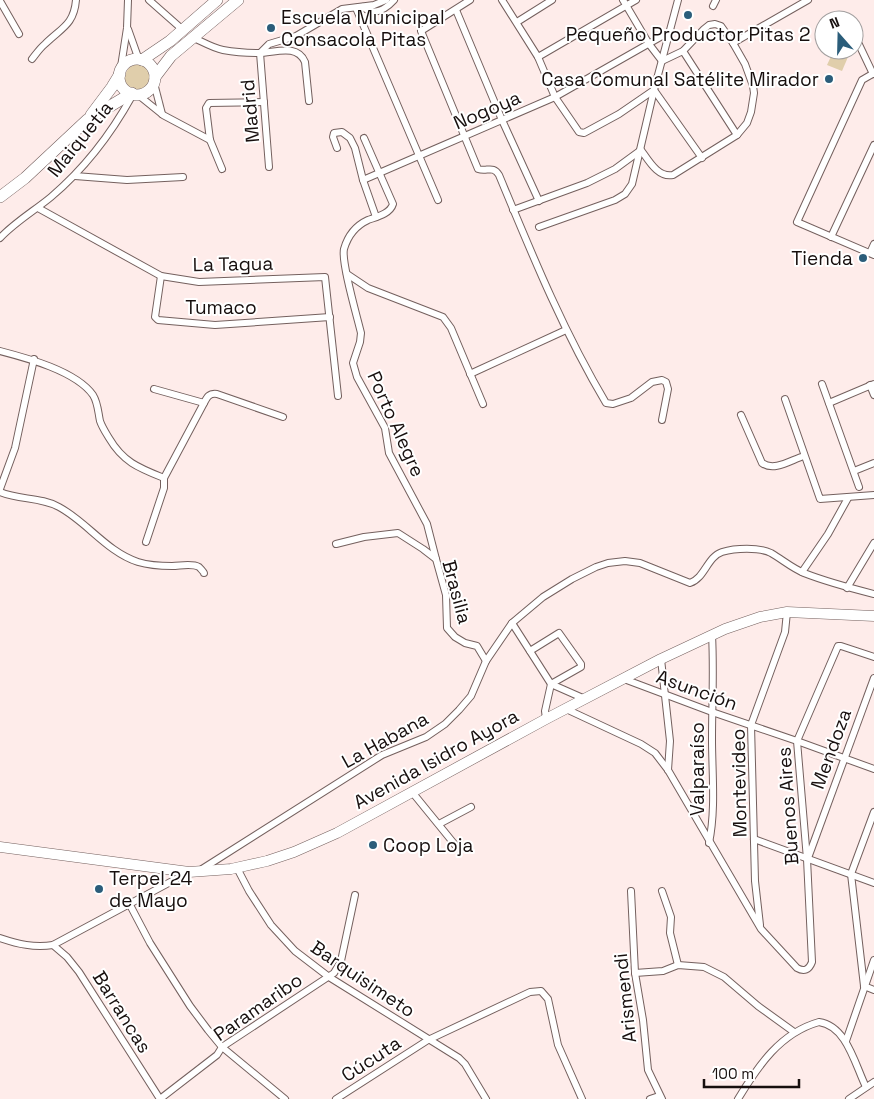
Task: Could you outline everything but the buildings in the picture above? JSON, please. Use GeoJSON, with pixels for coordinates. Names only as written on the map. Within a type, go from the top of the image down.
{"type":"FeatureCollection","features":[{"type":"Feature","properties":{"kind":"highway"},"geometry":{"type":"LineString","coordinates":[[140,60],[183,30],[217,0]]}},
{"type":"Feature","properties":{"kind":"highway"},"geometry":{"type":"LineString","coordinates":[[87,120],[134,94],[148,90],[167,60],[238,0]]}},
{"type":"Feature","properties":{"kind":"highway"},"geometry":{"type":"LineString","coordinates":[[0,197],[24,178],[87,120],[112,87],[127,62],[135,59],[151,65],[154,80]]}},
{"type":"Feature","properties":{"kind":"highway"},"geometry":{"type":"LineString","coordinates":[[120,73],[122,86],[134,94]]}},
{"type":"Feature","properties":{"kind":"main road","name":"Avenida Isidro Ayora"},"geometry":{"type":"LineString","coordinates":[[0,847],[194,872],[237,868],[267,861],[318,843],[661,659],[743,622],[787,612],[874,616]]}},
{"type":"Feature","properties":{"kind":"street"},"geometry":{"type":"LineString","coordinates":[[32,59],[71,20],[75,12],[76,0]]}},
{"type":"Feature","properties":{"kind":"street"},"geometry":{"type":"LineString","coordinates":[[120,73],[127,28],[128,0]]}},
{"type":"Feature","properties":{"kind":"street"},"geometry":{"type":"LineString","coordinates":[[150,0],[183,30]]}},
{"type":"Feature","properties":{"kind":"street"},"geometry":{"type":"LineString","coordinates":[[260,53],[269,44],[296,36],[337,11],[374,5],[386,0]]}},
{"type":"Feature","properties":{"kind":"street"},"geometry":{"type":"LineString","coordinates":[[363,7],[374,12],[382,10],[394,0]]}},
{"type":"Feature","properties":{"kind":"street"},"geometry":{"type":"LineString","coordinates":[[470,0],[421,31],[478,169],[484,171],[492,168],[496,170],[566,330],[608,404],[633,397],[652,382],[662,380],[666,382],[668,388],[662,420]]}},
{"type":"Feature","properties":{"kind":"street"},"geometry":{"type":"LineString","coordinates":[[502,0],[538,57],[555,97],[582,134],[619,114],[654,90]]}},
{"type":"Feature","properties":{"kind":"street"},"geometry":{"type":"LineString","coordinates":[[516,22],[552,0]]}},
{"type":"Feature","properties":{"kind":"street"},"geometry":{"type":"LineString","coordinates":[[538,57],[625,3],[636,0]]}},
{"type":"Feature","properties":{"kind":"street"},"geometry":{"type":"LineString","coordinates":[[539,227],[615,200],[625,194],[632,184],[678,0]]}},
{"type":"Feature","properties":{"kind":"street"},"geometry":{"type":"LineString","coordinates":[[733,43],[808,0]]}},
{"type":"Feature","properties":{"kind":"street"},"geometry":{"type":"LineString","coordinates":[[0,1],[19,34]]}},
{"type":"Feature","properties":{"kind":"street"},"geometry":{"type":"LineString","coordinates":[[625,3],[649,44],[662,61]]}},
{"type":"Feature","properties":{"kind":"street"},"geometry":{"type":"LineString","coordinates":[[356,8],[438,200]]}},
{"type":"Feature","properties":{"kind":"street"},"geometry":{"type":"LineString","coordinates":[[456,10],[502,120],[539,201]]}},
{"type":"Feature","properties":{"kind":"street"},"geometry":{"type":"LineString","coordinates":[[641,150],[661,174],[667,177],[673,175],[737,135],[747,123],[751,112],[754,93],[752,79],[733,43],[721,26],[709,25],[683,51],[662,61]]}},
{"type":"Feature","properties":{"kind":"street"},"geometry":{"type":"LineString","coordinates":[[127,28],[140,60]]}},
{"type":"Feature","properties":{"kind":"street","name":"Nogoya"},"geometry":{"type":"LineString","coordinates":[[363,180],[555,97],[671,31]]}},
{"type":"Feature","properties":{"kind":"street"},"geometry":{"type":"LineString","coordinates":[[194,38],[222,50],[260,53],[282,50],[293,51],[301,55],[305,62],[309,101]]}},
{"type":"Feature","properties":{"kind":"street"},"geometry":{"type":"LineString","coordinates":[[683,51],[737,135]]}},
{"type":"Feature","properties":{"kind":"street","name":"Madrid"},"geometry":{"type":"LineString","coordinates":[[260,53],[269,167]]}},
{"type":"Feature","properties":{"kind":"street"},"geometry":{"type":"LineString","coordinates":[[864,54],[874,74],[862,80],[797,222],[872,254],[874,244]]}},
{"type":"Feature","properties":{"kind":"street"},"geometry":{"type":"LineString","coordinates":[[154,80],[163,115]]}},
{"type":"Feature","properties":{"kind":"street"},"geometry":{"type":"LineString","coordinates":[[654,90],[702,158]]}},
{"type":"Feature","properties":{"kind":"street"},"geometry":{"type":"LineString","coordinates":[[134,94],[163,115],[210,140]]}},
{"type":"Feature","properties":{"kind":"street","name":"Maiquetía"},"geometry":{"type":"LineString","coordinates":[[0,238],[12,225],[38,208],[75,176],[118,120],[134,94]]}},
{"type":"Feature","properties":{"kind":"street"},"geometry":{"type":"LineString","coordinates":[[222,169],[210,140],[207,105],[264,102]]}},
{"type":"Feature","properties":{"kind":"street"},"geometry":{"type":"LineString","coordinates":[[336,148],[334,134],[342,132],[350,138],[355,148],[363,180],[376,216]]}},
{"type":"Feature","properties":{"kind":"street"},"geometry":{"type":"LineString","coordinates":[[364,138],[379,173]]}},
{"type":"Feature","properties":{"kind":"street"},"geometry":{"type":"LineString","coordinates":[[831,237],[874,145]]}},
{"type":"Feature","properties":{"kind":"street"},"geometry":{"type":"LineString","coordinates":[[513,210],[587,183],[614,169],[641,150]]}},
{"type":"Feature","properties":{"kind":"street","name":"Porto Alegre"},"geometry":{"type":"LineString","coordinates":[[379,173],[393,204],[392,208],[354,227],[344,249],[346,272],[361,333],[353,363],[357,377],[385,428],[389,453],[426,524],[436,559]]}},
{"type":"Feature","properties":{"kind":"street"},"geometry":{"type":"LineString","coordinates":[[75,176],[127,180],[182,177]]}},
{"type":"Feature","properties":{"kind":"street","name":"La Tagua"},"geometry":{"type":"LineString","coordinates":[[38,208],[160,276],[199,282],[325,277],[338,396]]}},
{"type":"Feature","properties":{"kind":"street"},"geometry":{"type":"LineString","coordinates":[[346,272],[368,288],[443,317],[448,321],[483,404]]}},
{"type":"Feature","properties":{"kind":"street","name":"Tumaco"},"geometry":{"type":"LineString","coordinates":[[160,276],[155,317],[158,320],[215,325],[330,317]]}},
{"type":"Feature","properties":{"kind":"street"},"geometry":{"type":"LineString","coordinates":[[470,374],[566,330]]}},
{"type":"Feature","properties":{"kind":"street"},"geometry":{"type":"LineString","coordinates":[[0,351],[34,359],[75,379],[93,395],[100,421],[116,451],[140,468],[164,478]]}},
{"type":"Feature","properties":{"kind":"street"},"geometry":{"type":"LineString","coordinates":[[34,359],[15,448],[0,490],[14,497],[42,501],[57,506],[81,522],[128,559],[150,565],[199,567],[204,573]]}},
{"type":"Feature","properties":{"kind":"street"},"geometry":{"type":"LineString","coordinates":[[822,384],[859,487]]}},
{"type":"Feature","properties":{"kind":"street"},"geometry":{"type":"LineString","coordinates":[[829,403],[872,384],[874,395]]}},
{"type":"Feature","properties":{"kind":"street"},"geometry":{"type":"LineString","coordinates":[[154,389],[204,403]]}},
{"type":"Feature","properties":{"kind":"street"},"geometry":{"type":"LineString","coordinates":[[146,542],[164,488],[164,478],[208,395],[212,393],[217,394],[283,417]]}},
{"type":"Feature","properties":{"kind":"street"},"geometry":{"type":"LineString","coordinates":[[785,399],[820,499],[874,495]]}},
{"type":"Feature","properties":{"kind":"street"},"geometry":{"type":"LineString","coordinates":[[741,415],[762,463],[775,467],[804,456]]}},
{"type":"Feature","properties":{"kind":"street"},"geometry":{"type":"LineString","coordinates":[[854,471],[874,463]]}},
{"type":"Feature","properties":{"kind":"street"},"geometry":{"type":"LineString","coordinates":[[848,498],[828,534],[802,572],[847,588],[874,594]]}},
{"type":"Feature","properties":{"kind":"street","name":"Brasilia"},"geometry":{"type":"LineString","coordinates":[[336,544],[364,537],[398,533],[423,548],[436,559],[446,595],[447,628],[455,637],[465,643],[477,646],[486,662]]}},
{"type":"Feature","properties":{"kind":"street"},"geometry":{"type":"LineString","coordinates":[[847,588],[874,543]]}},
{"type":"Feature","properties":{"kind":"street","name":"La Habana"},"geometry":{"type":"LineString","coordinates":[[0,938],[24,946],[42,947],[53,945],[194,872],[382,755],[426,737],[445,724],[471,696],[486,662],[512,623],[543,597],[596,567],[625,561],[640,563],[690,583],[697,580],[719,553],[732,550],[765,551],[802,572]]}},
{"type":"Feature","properties":{"kind":"street","name":"Montevideo"},"geometry":{"type":"LineString","coordinates":[[761,929],[755,881],[751,725],[785,632],[787,612]]}},
{"type":"Feature","properties":{"kind":"street"},"geometry":{"type":"LineString","coordinates":[[512,623],[551,684],[585,699]]}},
{"type":"Feature","properties":{"kind":"street"},"geometry":{"type":"LineString","coordinates":[[530,652],[559,633],[581,664],[581,667],[551,684],[545,711],[546,719]]}},
{"type":"Feature","properties":{"kind":"street","name":"Valparaíso"},"geometry":{"type":"LineString","coordinates":[[709,842],[713,824],[712,712],[714,673],[712,635]]}},
{"type":"Feature","properties":{"kind":"street","name":"Buenos Aires"},"geometry":{"type":"LineString","coordinates":[[761,929],[796,968],[806,970],[812,962],[807,859],[797,741],[838,646],[874,657]]}},
{"type":"Feature","properties":{"kind":"street"},"geometry":{"type":"LineString","coordinates":[[661,659],[670,741],[668,770]]}},
{"type":"Feature","properties":{"kind":"street","name":"Mendoza"},"geometry":{"type":"LineString","coordinates":[[807,859],[874,678]]}},
{"type":"Feature","properties":{"kind":"street","name":"Asunción"},"geometry":{"type":"LineString","coordinates":[[624,679],[874,769]]}},
{"type":"Feature","properties":{"kind":"street"},"geometry":{"type":"LineString","coordinates":[[566,709],[641,744],[655,753],[668,770],[761,929]]}},
{"type":"Feature","properties":{"kind":"street"},"geometry":{"type":"LineString","coordinates":[[412,792],[456,846]]}},
{"type":"Feature","properties":{"kind":"street"},"geometry":{"type":"LineString","coordinates":[[439,824],[471,807]]}},
{"type":"Feature","properties":{"kind":"street"},"geometry":{"type":"LineString","coordinates":[[864,986],[851,874],[874,812]]}},
{"type":"Feature","properties":{"kind":"street"},"geometry":{"type":"LineString","coordinates":[[754,839],[874,884]]}},
{"type":"Feature","properties":{"kind":"street","name":"Barquisimeto"},"geometry":{"type":"LineString","coordinates":[[237,868],[249,891],[276,932],[295,951],[329,977],[459,1058],[465,1064],[486,1099]]}},
{"type":"Feature","properties":{"kind":"street","name":"Arismendi"},"geometry":{"type":"LineString","coordinates":[[631,891],[635,972],[643,1020],[648,1070],[660,1098]]}},
{"type":"Feature","properties":{"kind":"street"},"geometry":{"type":"LineString","coordinates":[[662,891],[671,917],[670,933],[678,966]]}},
{"type":"Feature","properties":{"kind":"street","name":"Paramaribo"},"geometry":{"type":"LineString","coordinates":[[160,1099],[217,1055],[222,1046],[334,972],[341,961],[355,895]]}},
{"type":"Feature","properties":{"kind":"street"},"geometry":{"type":"LineString","coordinates":[[130,905],[150,943],[190,1006],[208,1030],[222,1046],[285,1099]]}},
{"type":"Feature","properties":{"kind":"street","name":"Barrancas"},"geometry":{"type":"LineString","coordinates":[[53,945],[76,967],[160,1099]]}},
{"type":"Feature","properties":{"kind":"street"},"geometry":{"type":"LineString","coordinates":[[846,1041],[874,960]]}},
{"type":"Feature","properties":{"kind":"street"},"geometry":{"type":"LineString","coordinates":[[635,972],[663,970],[678,966],[704,968],[724,978],[794,1032]]}},
{"type":"Feature","properties":{"kind":"street"},"geometry":{"type":"LineString","coordinates":[[864,986],[874,990]]}},
{"type":"Feature","properties":{"kind":"street","name":"Cúcuta"},"geometry":{"type":"LineString","coordinates":[[336,1099],[428,1040],[530,992],[541,991],[548,999],[558,1045],[582,1099]]}},
{"type":"Feature","properties":{"kind":"street"},"geometry":{"type":"LineString","coordinates":[[738,1099],[750,1078],[776,1046],[794,1032],[823,1022],[835,1029],[846,1041],[866,1087]]}},
{"type":"Feature","properties":{"kind":"street"},"geometry":{"type":"LineString","coordinates":[[849,1099],[874,1082]]}},
{"type":"Feature","properties":{"kind":"street"},"geometry":{"type":"LineString","coordinates":[[650,1099],[660,1098]]}},
{"type":"Feature","properties":{"kind":"shaded area"},"geometry":{"type":"Polygon","coordinates":[[[829,60],[847,60],[842,71],[827,65],[829,60]]]}},
{"type":"Feature","properties":{"kind":"shaded area"},"geometry":{"type":"Polygon","coordinates":[[[139,64],[149,68],[153,78],[149,88],[139,92],[129,88],[125,78],[129,68],[139,64]]]}},
{"type":"Feature","properties":{"kind":"place","name":"Pequeño Productor Pitas 2"},"geometry":{"type":"Point","coordinates":[688,15]}},
{"type":"Feature","properties":{"kind":"place","name":"Escuela Municipal Consacola Pitas"},"geometry":{"type":"Point","coordinates":[271,28]}},
{"type":"Feature","properties":{"kind":"place","name":"Casa Comunal Satélite Mirador"},"geometry":{"type":"Point","coordinates":[829,79]}},
{"type":"Feature","properties":{"kind":"place","name":"Tienda"},"geometry":{"type":"Point","coordinates":[863,258]}},
{"type":"Feature","properties":{"kind":"place","name":"Coop Loja"},"geometry":{"type":"Point","coordinates":[373,845]}},
{"type":"Feature","properties":{"kind":"place","name":"Terpel 24 de Mayo"},"geometry":{"type":"Point","coordinates":[99,889]}}]}
